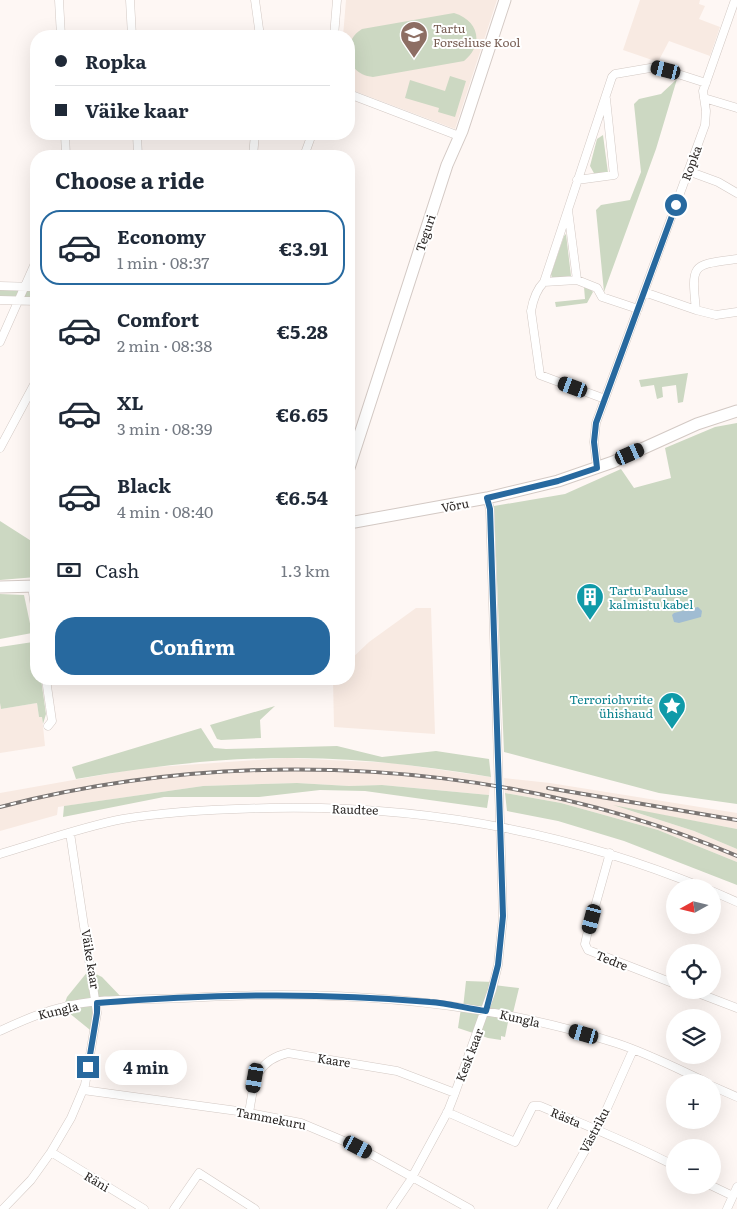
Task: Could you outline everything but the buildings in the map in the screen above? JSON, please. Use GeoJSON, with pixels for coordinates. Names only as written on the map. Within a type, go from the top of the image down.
{"type":"FeatureCollection","features":[{"type":"Feature","properties":{"kind":"street"},"geometry":{"type":"LineString","coordinates":[[59,0],[61,30]]}},
{"type":"Feature","properties":{"kind":"street"},"geometry":{"type":"LineString","coordinates":[[130,0],[132,30]]}},
{"type":"Feature","properties":{"kind":"street"},"geometry":{"type":"LineString","coordinates":[[255,0],[259,30]]}},
{"type":"Feature","properties":{"kind":"street"},"geometry":{"type":"LineString","coordinates":[[334,30],[337,0]]}},
{"type":"Feature","properties":{"kind":"street","name":"Teguri"},"geometry":{"type":"LineString","coordinates":[[355,449],[447,165],[459,136],[505,0]]}},
{"type":"Feature","properties":{"kind":"street","name":"Ropka"},"geometry":{"type":"LineString","coordinates":[[597,468],[594,454],[595,432],[605,399],[705,125],[706,111],[704,98],[706,83],[735,0]]}},
{"type":"Feature","properties":{"kind":"street"},"geometry":{"type":"LineString","coordinates":[[605,399],[540,375],[530,311],[538,287],[544,282],[576,180],[612,77],[615,74],[656,67],[706,83]]}},
{"type":"Feature","properties":{"kind":"street"},"geometry":{"type":"LineString","coordinates":[[576,180],[614,175],[605,95]]}},
{"type":"Feature","properties":{"kind":"street"},"geometry":{"type":"LineString","coordinates":[[355,96],[459,136]]}},
{"type":"Feature","properties":{"kind":"street"},"geometry":{"type":"LineString","coordinates":[[704,98],[737,108]]}},
{"type":"Feature","properties":{"kind":"street"},"geometry":{"type":"LineString","coordinates":[[688,171],[718,182],[737,193]]}},
{"type":"Feature","properties":{"kind":"street"},"geometry":{"type":"LineString","coordinates":[[568,208],[577,280]]}},
{"type":"Feature","properties":{"kind":"street"},"geometry":{"type":"LineString","coordinates":[[696,310],[693,281],[698,266],[703,263],[737,259]]}},
{"type":"Feature","properties":{"kind":"street"},"geometry":{"type":"LineString","coordinates":[[0,342],[30,274]]}},
{"type":"Feature","properties":{"kind":"street"},"geometry":{"type":"LineString","coordinates":[[544,282],[577,280],[598,288],[602,298],[638,309]]}},
{"type":"Feature","properties":{"kind":"street"},"geometry":{"type":"LineString","coordinates":[[0,286],[30,287]]}},
{"type":"Feature","properties":{"kind":"street"},"geometry":{"type":"LineString","coordinates":[[644,292],[716,315],[737,312]]}},
{"type":"Feature","properties":{"kind":"street"},"geometry":{"type":"LineString","coordinates":[[0,300],[30,301]]}},
{"type":"Feature","properties":{"kind":"street"},"geometry":{"type":"LineString","coordinates":[[0,448],[30,392]]}},
{"type":"Feature","properties":{"kind":"street","name":"Võru"},"geometry":{"type":"LineString","coordinates":[[355,522],[487,498],[558,481],[597,468],[697,424],[734,413]]}},
{"type":"Feature","properties":{"kind":"street","name":"Kesk kaar"},"geometry":{"type":"LineString","coordinates":[[390,1209],[413,1176],[447,1112],[486,1011],[498,965],[503,916],[490,509],[487,498]]}},
{"type":"Feature","properties":{"kind":"street"},"geometry":{"type":"LineString","coordinates":[[0,587],[30,586]]}},
{"type":"Feature","properties":{"kind":"street"},"geometry":{"type":"LineString","coordinates":[[47,685],[52,721],[48,726]]}},
{"type":"Feature","properties":{"kind":"street","name":"Raudtee"},"geometry":{"type":"LineString","coordinates":[[0,854],[100,824],[146,816],[263,808],[393,811],[499,826],[610,853],[680,879]]}},
{"type":"Feature","properties":{"kind":"street","name":"Väike kaar"},"geometry":{"type":"LineString","coordinates":[[3,1209],[31,1180],[51,1152],[71,1118],[83,1090],[97,1013],[70,833]]}},
{"type":"Feature","properties":{"kind":"street","name":"Tedre"},"geometry":{"type":"LineString","coordinates":[[610,853],[587,935],[586,944],[588,950],[666,980]]}},
{"type":"Feature","properties":{"kind":"street"},"geometry":{"type":"LineString","coordinates":[[721,895],[737,902]]}},
{"type":"Feature","properties":{"kind":"street","name":"Kungla"},"geometry":{"type":"LineString","coordinates":[[0,1031],[61,1008],[97,1003],[240,994],[333,996],[430,1002],[486,1011],[568,1029],[633,1050],[688,1074]]}},
{"type":"Feature","properties":{"kind":"street"},"geometry":{"type":"LineString","coordinates":[[714,999],[737,1008]]}},
{"type":"Feature","properties":{"kind":"street","name":"Västriku"},"geometry":{"type":"LineString","coordinates":[[552,1209],[595,1130],[633,1050]]}},
{"type":"Feature","properties":{"kind":"street","name":"Kaare"},"geometry":{"type":"LineString","coordinates":[[249,1113],[255,1078],[265,1063],[276,1056],[288,1053],[397,1071],[455,1093]]}},
{"type":"Feature","properties":{"kind":"street","name":"Tammekuru"},"geometry":{"type":"LineString","coordinates":[[83,1090],[249,1113],[317,1128],[413,1176],[470,1209]]}},
{"type":"Feature","properties":{"kind":"street"},"geometry":{"type":"LineString","coordinates":[[721,1090],[737,1097]]}},
{"type":"Feature","properties":{"kind":"street","name":"Rästa"},"geometry":{"type":"LineString","coordinates":[[447,1112],[515,1142],[534,1106],[540,1106],[618,1138],[666,1162]]}},
{"type":"Feature","properties":{"kind":"street","name":"Räni"},"geometry":{"type":"LineString","coordinates":[[51,1152],[144,1209]]}},
{"type":"Feature","properties":{"kind":"street"},"geometry":{"type":"LineString","coordinates":[[174,1209],[199,1173],[255,1209]]}},
{"type":"Feature","properties":{"kind":"street"},"geometry":{"type":"LineString","coordinates":[[727,1209],[737,1187]]}},
{"type":"Feature","properties":{"kind":"street"},"geometry":{"type":"LineString","coordinates":[[721,1190],[733,1196]]}},
{"type":"Feature","properties":{"kind":"shaded area","name":"Tartu Forseliuse Kool"},"geometry":{"type":"Polygon","coordinates":[[[346,0],[497,0],[455,129],[355,91],[355,30],[344,30],[346,0]]]}},
{"type":"Feature","properties":{"kind":"shaded area"},"geometry":{"type":"Polygon","coordinates":[[[640,0],[700,0],[699,4],[705,6],[699,19],[720,27],[710,56],[669,41],[658,62],[623,50],[640,0]]]}},
{"type":"Feature","properties":{"kind":"shaded area"},"geometry":{"type":"Polygon","coordinates":[[[416,608],[431,608],[435,734],[334,727],[333,685],[355,685],[355,655],[369,642],[416,608]]]}},
{"type":"Feature","properties":{"kind":"shaded area"},"geometry":{"type":"Polygon","coordinates":[[[0,703],[1,709],[37,703],[39,717],[42,716],[45,746],[0,753],[0,703]]]}},
{"type":"Feature","properties":{"kind":"shaded area"},"geometry":{"type":"Polygon","coordinates":[[[287,758],[393,763],[491,777],[489,795],[382,785],[349,786],[297,783],[203,786],[58,807],[57,815],[0,831],[0,793],[141,768],[287,758]]]}},
{"type":"Feature","properties":{"kind":"shaded area"},"geometry":{"type":"Polygon","coordinates":[[[504,778],[550,783],[737,813],[737,829],[619,807],[694,831],[737,849],[737,862],[658,830],[561,803],[505,793],[504,778]]]}},
{"type":"Feature","properties":{"kind":"green space"},"geometry":{"type":"Polygon","coordinates":[[[454,13],[469,21],[476,33],[476,40],[471,54],[464,61],[373,77],[364,75],[355,68],[355,35],[362,29],[454,13]]]}},
{"type":"Feature","properties":{"kind":"green space"},"geometry":{"type":"Polygon","coordinates":[[[450,76],[466,81],[455,117],[438,112],[439,108],[405,98],[410,80],[445,91],[450,76]]]}},
{"type":"Feature","properties":{"kind":"green space"},"geometry":{"type":"Polygon","coordinates":[[[677,79],[656,149],[604,292],[596,210],[601,205],[630,200],[641,172],[634,104],[639,99],[661,94],[677,79]]]}},
{"type":"Feature","properties":{"kind":"green space"},"geometry":{"type":"Polygon","coordinates":[[[603,135],[608,173],[595,175],[590,166],[597,139],[603,135]]]}},
{"type":"Feature","properties":{"kind":"green space"},"geometry":{"type":"Polygon","coordinates":[[[566,234],[571,276],[552,279],[551,274],[566,234]]]}},
{"type":"Feature","properties":{"kind":"green space"},"geometry":{"type":"Polygon","coordinates":[[[0,286],[30,287],[30,301],[0,300],[0,286]]]}},
{"type":"Feature","properties":{"kind":"green space"},"geometry":{"type":"Polygon","coordinates":[[[588,286],[593,292],[587,303],[556,307],[555,302],[585,299],[584,287],[588,286]]]}},
{"type":"Feature","properties":{"kind":"green space"},"geometry":{"type":"Polygon","coordinates":[[[688,373],[683,402],[678,403],[676,385],[662,387],[663,397],[657,399],[654,385],[641,387],[639,380],[688,373]]]}},
{"type":"Feature","properties":{"kind":"green space"},"geometry":{"type":"Polygon","coordinates":[[[737,423],[737,804],[659,793],[504,752],[494,506],[565,494],[621,469],[634,488],[671,478],[665,448],[715,427],[737,423]]]}},
{"type":"Feature","properties":{"kind":"green space"},"geometry":{"type":"Polygon","coordinates":[[[0,521],[30,540],[30,578],[0,580],[0,521]]]}},
{"type":"Feature","properties":{"kind":"green space"},"geometry":{"type":"Polygon","coordinates":[[[0,594],[24,595],[30,624],[30,633],[0,639],[0,594]]]}},
{"type":"Feature","properties":{"kind":"green space"},"geometry":{"type":"Polygon","coordinates":[[[30,642],[30,685],[42,685],[46,714],[43,724],[42,717],[39,717],[37,703],[1,709],[0,647],[30,642]]]}},
{"type":"Feature","properties":{"kind":"green space"},"geometry":{"type":"Polygon","coordinates":[[[275,706],[260,720],[261,738],[217,739],[210,725],[275,706]]]}},
{"type":"Feature","properties":{"kind":"green space"},"geometry":{"type":"Polygon","coordinates":[[[201,728],[214,748],[337,746],[382,757],[436,751],[489,759],[491,777],[389,763],[338,759],[260,758],[181,764],[76,779],[72,767],[201,728]]]}},
{"type":"Feature","properties":{"kind":"green space"},"geometry":{"type":"Polygon","coordinates":[[[297,783],[349,786],[382,785],[489,795],[487,808],[365,791],[320,790],[259,797],[164,797],[63,817],[64,806],[203,786],[297,783]]]}},
{"type":"Feature","properties":{"kind":"green space"},"geometry":{"type":"Polygon","coordinates":[[[505,793],[561,803],[658,830],[737,862],[737,885],[624,841],[558,821],[507,811],[505,793]]]}},
{"type":"Feature","properties":{"kind":"green space"},"geometry":{"type":"Polygon","coordinates":[[[613,805],[737,829],[737,849],[694,831],[613,805]]]}},
{"type":"Feature","properties":{"kind":"green space"},"geometry":{"type":"Polygon","coordinates":[[[93,965],[94,973],[102,977],[125,1001],[97,1003],[95,1034],[63,1008],[67,997],[93,965]]]}},
{"type":"Feature","properties":{"kind":"green space"},"geometry":{"type":"Polygon","coordinates":[[[466,981],[494,982],[494,985],[519,988],[512,1017],[509,1017],[505,1037],[501,1036],[501,1040],[488,1038],[458,1028],[461,1008],[463,1008],[466,981]]]}},
{"type":"Feature","properties":{"kind":"water"},"geometry":{"type":"Polygon","coordinates":[[[698,607],[702,611],[701,617],[679,623],[674,622],[672,615],[674,613],[698,607]]]}},
{"type":"Feature","properties":{"kind":"railway"},"geometry":{"type":"LineString","coordinates":[[0,807],[91,787],[184,775],[278,770],[373,772],[467,782],[559,799],[650,824],[737,856]]}},
{"type":"Feature","properties":{"kind":"railway"},"geometry":{"type":"LineString","coordinates":[[548,788],[737,820]]}},
{"type":"Feature","properties":{"kind":"place","name":"Tartu Forseliuse Kool"},"geometry":{"type":"Point","coordinates":[414,59]}},
{"type":"Feature","properties":{"kind":"place","name":"Tartu Pauluse kalmistu kabel"},"geometry":{"type":"Point","coordinates":[590,621]}},
{"type":"Feature","properties":{"kind":"place","name":"Terroriohvrite ühishaud"},"geometry":{"type":"Point","coordinates":[672,730]}},
{"type":"Feature","properties":{"kind":"route"},"geometry":{"type":"LineString","coordinates":[[88,1067],[97,1003],[240,994],[333,996],[430,1002],[486,1011],[498,965],[503,916],[498,808],[498,748],[490,509],[487,498],[558,481],[597,468],[594,454],[596,423],[676,205]]}}]}
